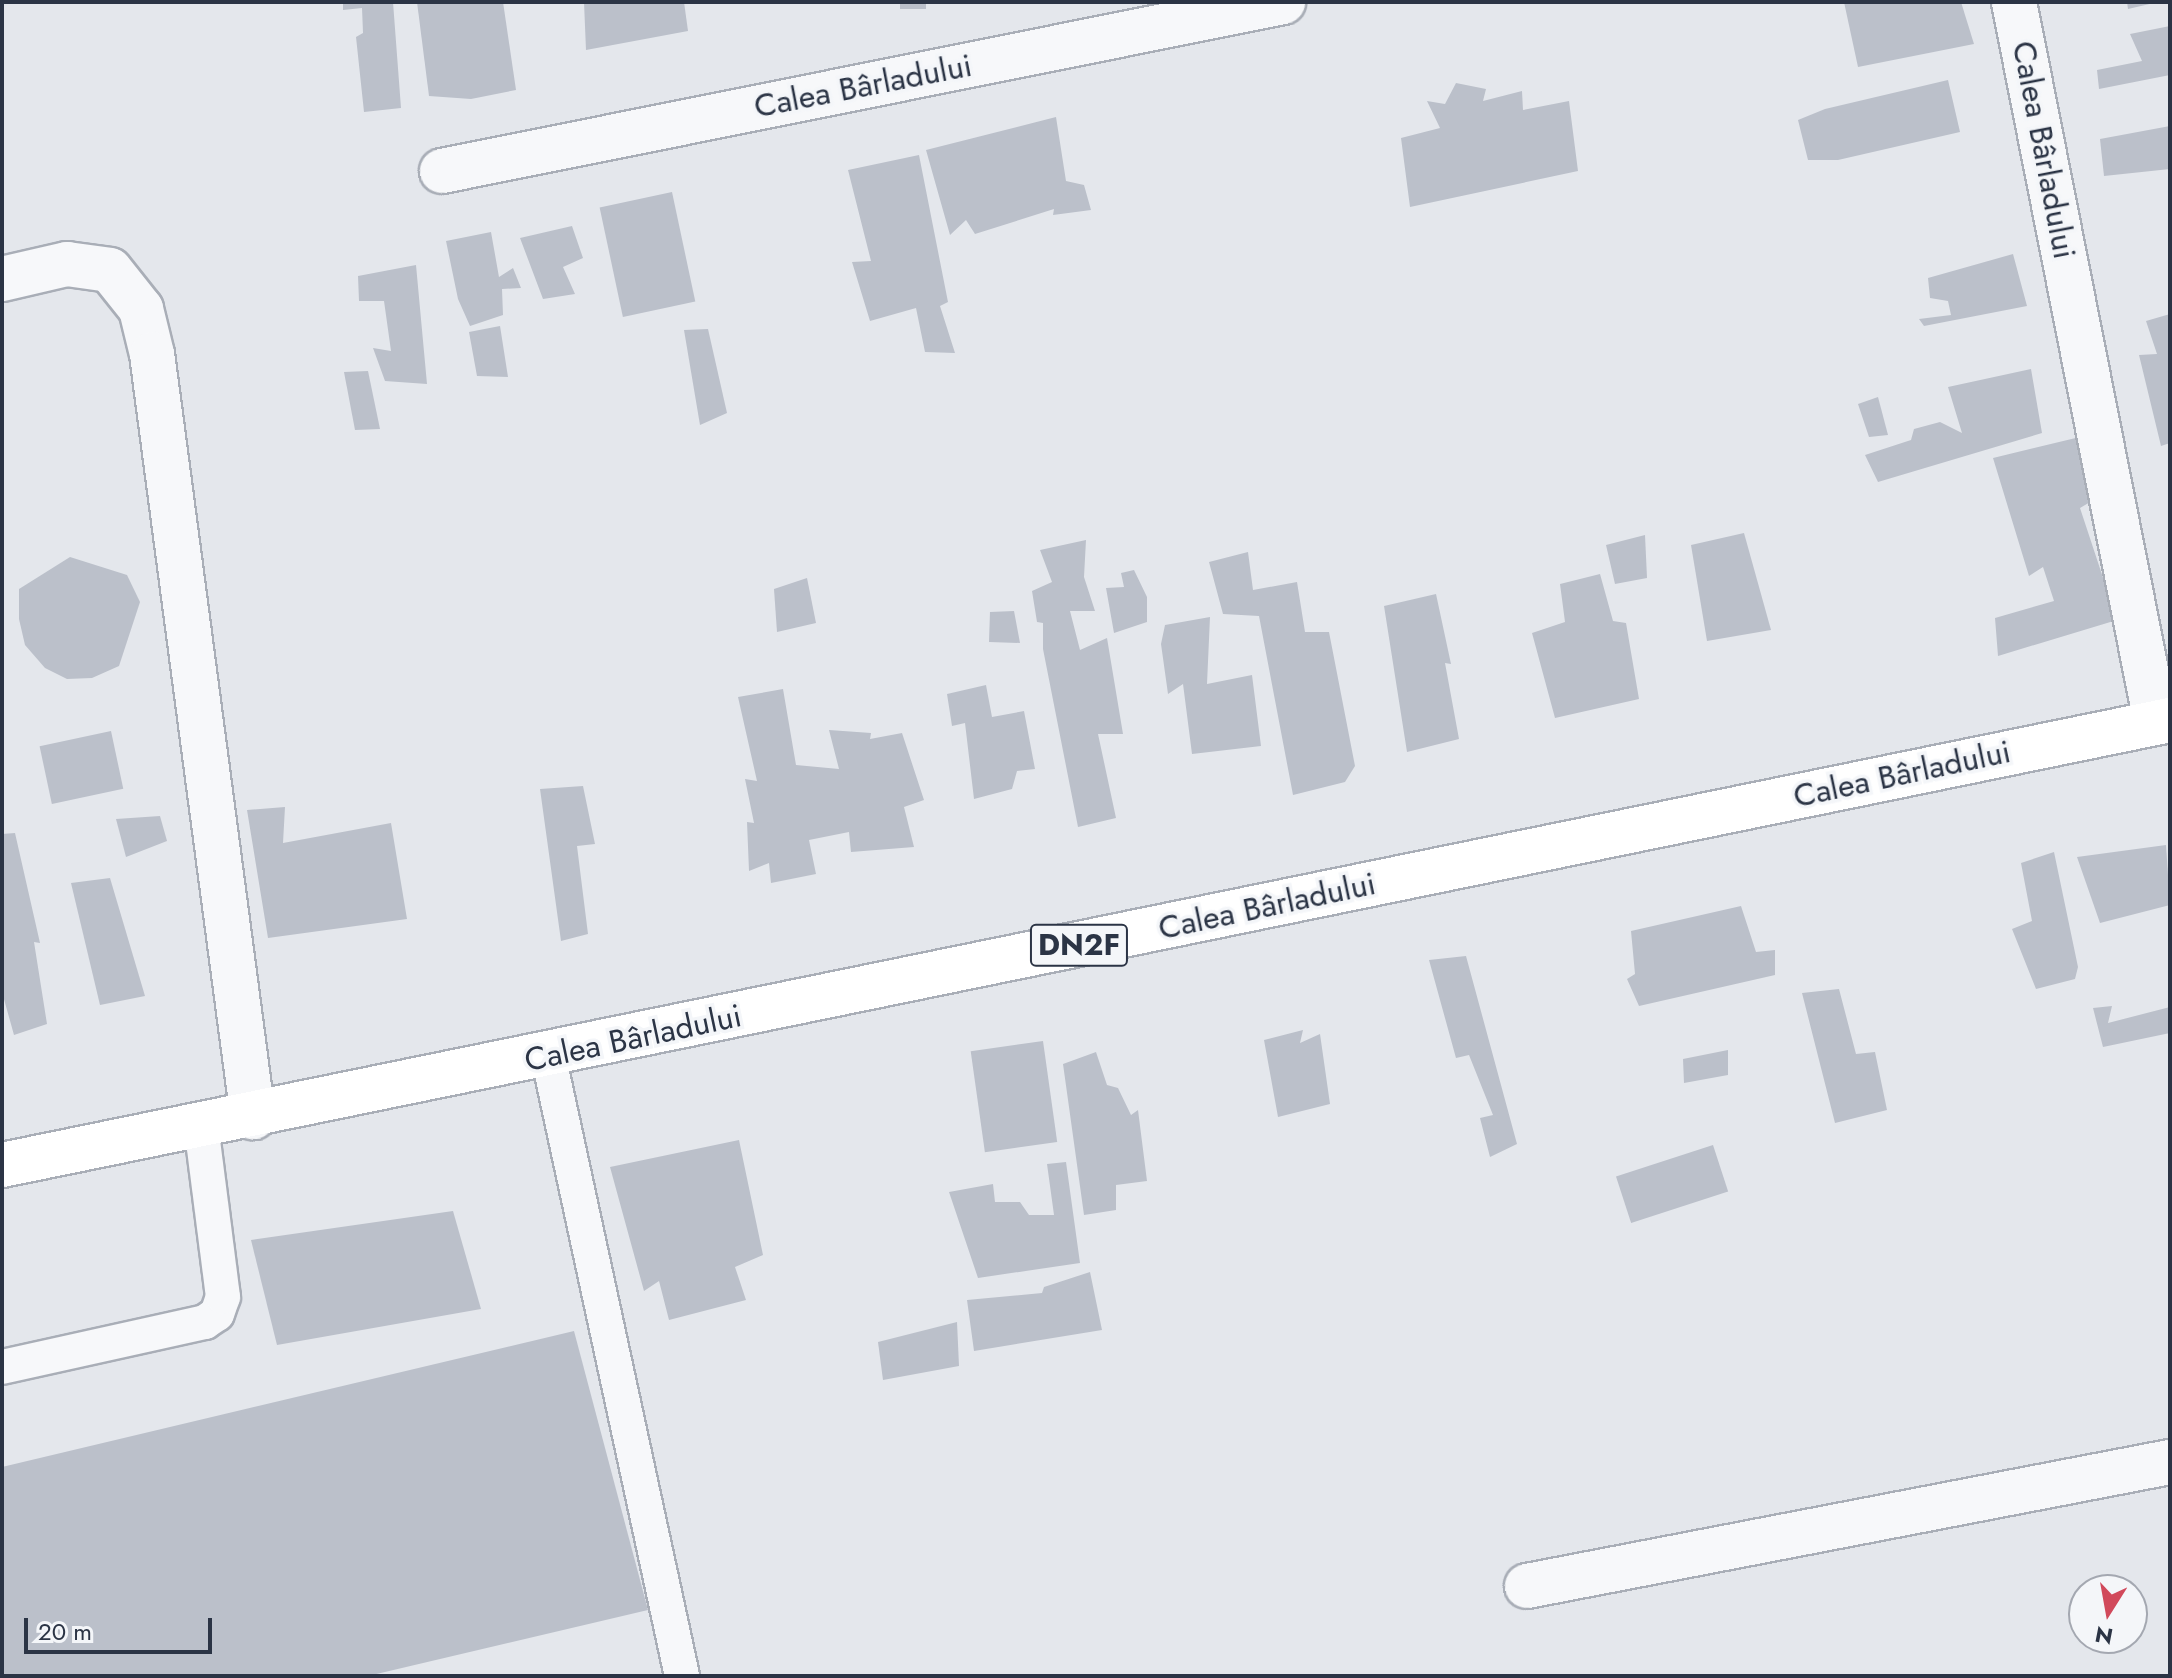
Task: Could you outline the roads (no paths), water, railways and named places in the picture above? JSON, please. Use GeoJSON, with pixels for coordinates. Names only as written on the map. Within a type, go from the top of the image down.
{"type":"FeatureCollection","features":[{"type":"Feature","properties":{"kind":"main road","name":"Calea Bârladului"},"geometry":{"type":"LineString","coordinates":[[2,1165],[253,1117],[2163,721]]}},
{"type":"Feature","properties":{"kind":"street","name":"Calea Bârladului"},"geometry":{"type":"LineString","coordinates":[[442,171],[1283,2]]}},
{"type":"Feature","properties":{"kind":"street","name":"Calea Bârladului"},"geometry":{"type":"LineString","coordinates":[[2014,2],[2163,721]]}},
{"type":"Feature","properties":{"kind":"street"},"geometry":{"type":"LineString","coordinates":[[2,279],[67,264],[110,270],[141,309],[152,354],[253,1117]]}},
{"type":"Feature","properties":{"kind":"street"},"geometry":{"type":"LineString","coordinates":[[1527,1586],[2170,1462]]}},
{"type":"Feature","properties":{"kind":"lane"},"geometry":{"type":"LineString","coordinates":[[548,1055],[682,1676]]}},
{"type":"Feature","properties":{"kind":"lane"},"geometry":{"type":"LineString","coordinates":[[2,1367],[205,1322],[217,1314],[223,1297],[201,1126]]}}]}
